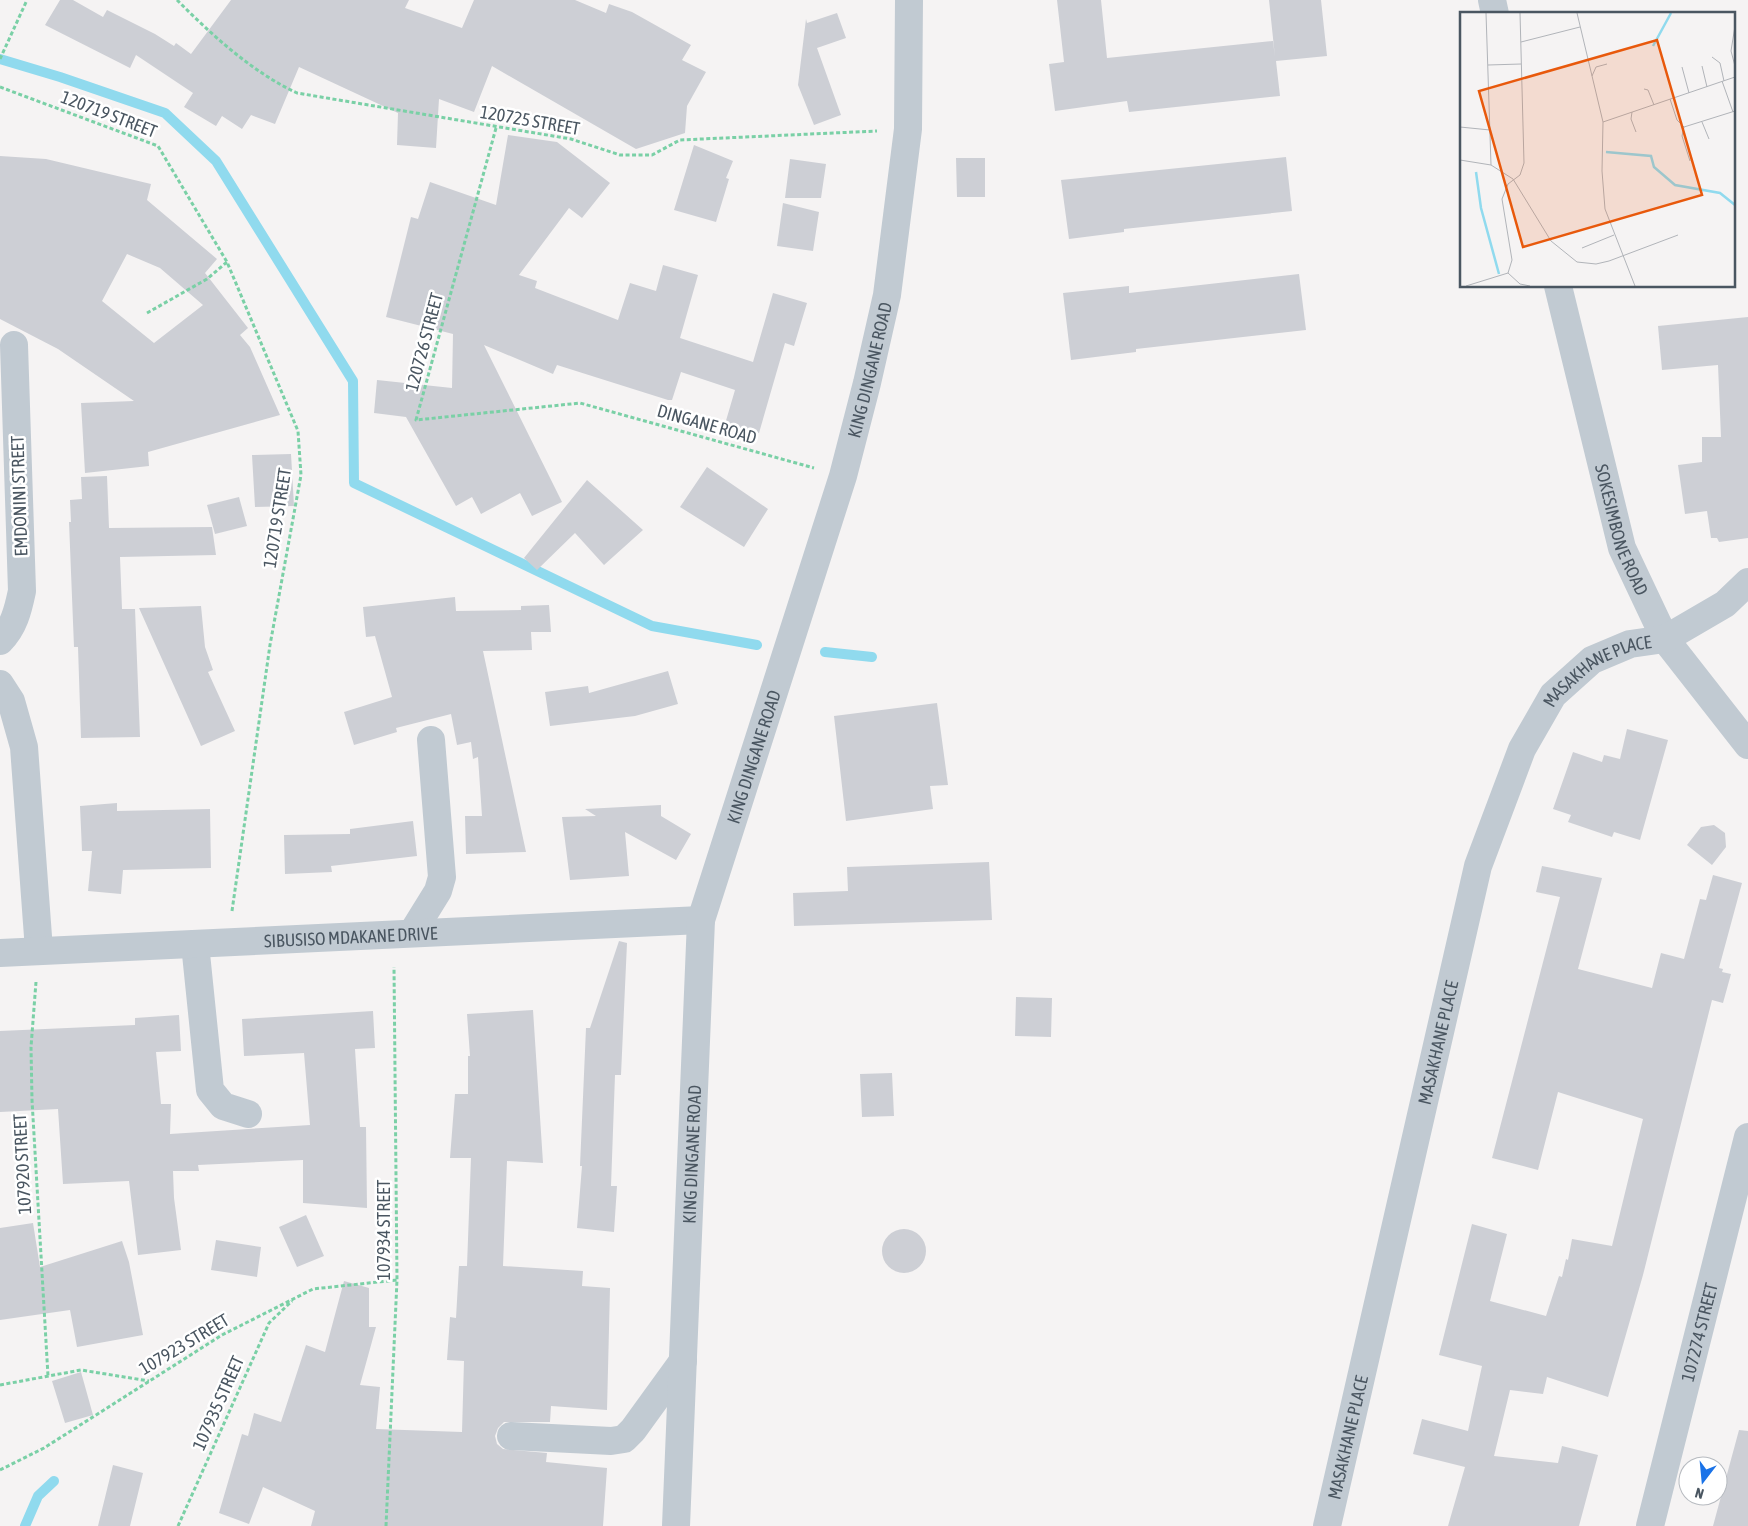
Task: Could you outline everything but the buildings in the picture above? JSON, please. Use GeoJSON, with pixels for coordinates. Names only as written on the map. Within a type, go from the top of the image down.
{"type":"FeatureCollection","features":[{"type":"Feature","properties":{"kind":"street","name":"KING DINGANE ROAD"},"geometry":{"type":"LineString","coordinates":[[676,1526],[701,920],[843,476],[887,295],[908,129],[909,0]]}},
{"type":"Feature","properties":{"kind":"street","name":"SOKESIMBONE ROAD"},"geometry":{"type":"LineString","coordinates":[[1558,288],[1622,548],[1665,639],[1748,745]]}},
{"type":"Feature","properties":{"kind":"street","name":"EMDONINI STREET"},"geometry":{"type":"LineString","coordinates":[[0,641],[15,619],[22,591],[14,345]]}},
{"type":"Feature","properties":{"kind":"street"},"geometry":{"type":"LineString","coordinates":[[1665,639],[1725,604],[1748,582]]}},
{"type":"Feature","properties":{"kind":"street","name":"MASAKHANE PLACE"},"geometry":{"type":"LineString","coordinates":[[1327,1526],[1478,866],[1522,749],[1553,694],[1592,660],[1630,644],[1665,639]]}},
{"type":"Feature","properties":{"kind":"street"},"geometry":{"type":"LineString","coordinates":[[0,684],[11,701],[24,747],[39,950]]}},
{"type":"Feature","properties":{"kind":"street"},"geometry":{"type":"LineString","coordinates":[[403,934],[438,891],[442,877],[431,740]]}},
{"type":"Feature","properties":{"kind":"street","name":"SIBUSISO MDAKANE DRIVE"},"geometry":{"type":"LineString","coordinates":[[0,952],[701,920]]}},
{"type":"Feature","properties":{"kind":"street"},"geometry":{"type":"LineString","coordinates":[[195,944],[210,1090],[223,1106],[248,1114]]}},
{"type":"Feature","properties":{"kind":"street","name":"107274 STREET"},"geometry":{"type":"LineString","coordinates":[[1650,1526],[1747,1142]]}},
{"type":"Feature","properties":{"kind":"street"},"geometry":{"type":"LineString","coordinates":[[511,1436],[611,1441],[624,1439],[633,1430],[683,1361]]}},
{"type":"Feature","properties":{"kind":"path"},"geometry":{"type":"LineString","coordinates":[[0,59],[27,0]]}},
{"type":"Feature","properties":{"kind":"path","name":"120725 STREET"},"geometry":{"type":"LineString","coordinates":[[177,0],[199,22],[275,82],[296,93],[571,140],[620,155],[652,155],[680,140],[908,129]]}},
{"type":"Feature","properties":{"kind":"path","name":"120719 STREET"},"geometry":{"type":"LineString","coordinates":[[0,87],[158,146],[227,262],[298,431],[301,474],[270,645],[228,942]]}},
{"type":"Feature","properties":{"kind":"path","name":"120726 STREET"},"geometry":{"type":"LineString","coordinates":[[496,128],[416,420],[562,404]]}},
{"type":"Feature","properties":{"kind":"path"},"geometry":{"type":"LineString","coordinates":[[146,313],[207,279],[227,262]]}},
{"type":"Feature","properties":{"kind":"path","name":"DINGANE ROAD"},"geometry":{"type":"LineString","coordinates":[[562,404],[580,403],[843,476]]}},
{"type":"Feature","properties":{"kind":"path","name":"107934 STREET"},"geometry":{"type":"LineString","coordinates":[[386,1526],[397,1280],[403,934]]}},
{"type":"Feature","properties":{"kind":"path","name":"107920 STREET"},"geometry":{"type":"LineString","coordinates":[[39,950],[31,1047],[48,1376]]}},
{"type":"Feature","properties":{"kind":"path","name":"107923 STREET"},"geometry":{"type":"LineString","coordinates":[[0,1470],[44,1448],[222,1335],[294,1298],[313,1289],[397,1280]]}},
{"type":"Feature","properties":{"kind":"path","name":"107935 STREET"},"geometry":{"type":"LineString","coordinates":[[178,1526],[269,1323],[294,1298]]}},
{"type":"Feature","properties":{"kind":"path"},"geometry":{"type":"LineString","coordinates":[[0,1384],[81,1370],[148,1381]]}},
{"type":"Feature","properties":{"kind":"waterway"},"geometry":{"type":"LineString","coordinates":[[0,59],[60,77],[165,113],[216,161],[353,381],[354,483],[652,626],[757,645]]}},
{"type":"Feature","properties":{"kind":"waterway"},"geometry":{"type":"LineString","coordinates":[[825,652],[872,657]]}},
{"type":"Feature","properties":{"kind":"waterway"},"geometry":{"type":"LineString","coordinates":[[25,1526],[38,1496],[54,1481]]}}]}
